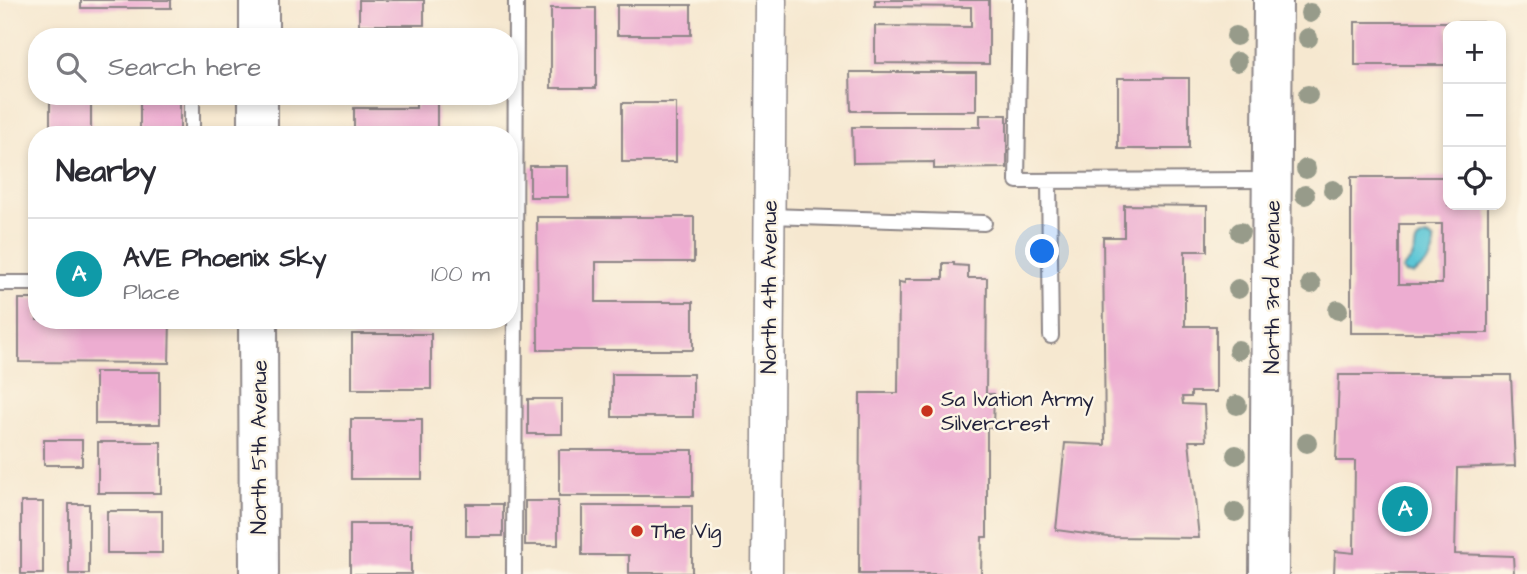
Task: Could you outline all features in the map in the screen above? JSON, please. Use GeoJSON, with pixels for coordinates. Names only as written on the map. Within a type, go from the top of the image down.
{"type":"FeatureCollection","features":[{"type":"Feature","properties":{"kind":"street"},"geometry":{"type":"LineString","coordinates":[[258,28],[259,0]]}},
{"type":"Feature","properties":{"kind":"street","name":"North 4th Avenue"},"geometry":{"type":"LineString","coordinates":[[767,574],[771,0]]}},
{"type":"Feature","properties":{"kind":"street","name":"North 3rd Avenue"},"geometry":{"type":"LineString","coordinates":[[1269,574],[1273,0]]}},
{"type":"Feature","properties":{"kind":"street"},"geometry":{"type":"LineString","coordinates":[[258,105],[258,126]]}},
{"type":"Feature","properties":{"kind":"street","name":"North 5th Avenue"},"geometry":{"type":"LineString","coordinates":[[258,329],[259,574]]}},
{"type":"Feature","properties":{"kind":"lane"},"geometry":{"type":"LineString","coordinates":[[516,0],[516,28]]}},
{"type":"Feature","properties":{"kind":"lane"},"geometry":{"type":"LineString","coordinates":[[1020,0],[1017,181],[1273,180]]}},
{"type":"Feature","properties":{"kind":"lane"},"geometry":{"type":"LineString","coordinates":[[192,105],[192,126]]}},
{"type":"Feature","properties":{"kind":"lane"},"geometry":{"type":"LineString","coordinates":[[516,105],[516,126]]}},
{"type":"Feature","properties":{"kind":"lane"},"geometry":{"type":"LineString","coordinates":[[1049,181],[1051,336]]}},
{"type":"Feature","properties":{"kind":"lane"},"geometry":{"type":"LineString","coordinates":[[769,216],[984,223]]}},
{"type":"Feature","properties":{"kind":"lane"},"geometry":{"type":"LineString","coordinates":[[0,283],[28,283]]}},
{"type":"Feature","properties":{"kind":"lane"},"geometry":{"type":"LineString","coordinates":[[514,574],[515,329]]}},
{"type":"Feature","properties":{"kind":"water"},"geometry":{"type":"Polygon","coordinates":[[[1426,236],[1434,241],[1431,257],[1413,274],[1405,273],[1402,270],[1412,258],[1417,242],[1426,236]]]}},
{"type":"Feature","properties":{"kind":"building"},"geometry":{"type":"Polygon","coordinates":[[[81,0],[171,0],[171,8],[81,8],[81,0]]]}},
{"type":"Feature","properties":{"kind":"building"},"geometry":{"type":"Polygon","coordinates":[[[359,0],[424,0],[424,25],[359,25],[359,0]]]}},
{"type":"Feature","properties":{"kind":"building"},"geometry":{"type":"Polygon","coordinates":[[[875,0],[989,0],[989,64],[875,63],[875,26],[971,27],[971,7],[875,6],[875,0]]]}},
{"type":"Feature","properties":{"kind":"building"},"geometry":{"type":"Polygon","coordinates":[[[617,5],[691,5],[691,35],[617,35],[617,5]]]}},
{"type":"Feature","properties":{"kind":"building"},"geometry":{"type":"Polygon","coordinates":[[[551,8],[596,8],[596,88],[551,88],[551,8]]]}},
{"type":"Feature","properties":{"kind":"building"},"geometry":{"type":"Polygon","coordinates":[[[1355,22],[1443,22],[1443,65],[1355,65],[1355,22]]]}},
{"type":"Feature","properties":{"kind":"building"},"geometry":{"type":"Polygon","coordinates":[[[850,72],[976,72],[976,111],[851,111],[850,72]]]}},
{"type":"Feature","properties":{"kind":"building"},"geometry":{"type":"Polygon","coordinates":[[[1118,78],[1189,78],[1189,149],[1118,149],[1118,78]]]}},
{"type":"Feature","properties":{"kind":"building"},"geometry":{"type":"Polygon","coordinates":[[[622,103],[676,103],[676,162],[622,162],[622,103]]]}},
{"type":"Feature","properties":{"kind":"building"},"geometry":{"type":"Polygon","coordinates":[[[50,105],[91,105],[91,126],[50,126],[50,105]]]}},
{"type":"Feature","properties":{"kind":"building"},"geometry":{"type":"Polygon","coordinates":[[[140,105],[180,105],[180,126],[140,126],[140,105]]]}},
{"type":"Feature","properties":{"kind":"building"},"geometry":{"type":"Polygon","coordinates":[[[416,105],[437,105],[437,126],[354,126],[354,108],[416,108],[416,105]]]}},
{"type":"Feature","properties":{"kind":"building"},"geometry":{"type":"Polygon","coordinates":[[[980,115],[1007,115],[1007,168],[934,169],[934,162],[853,163],[852,127],[980,127],[980,115]]]}},
{"type":"Feature","properties":{"kind":"building"},"geometry":{"type":"Polygon","coordinates":[[[530,166],[568,166],[568,197],[530,197],[530,166]]]}},
{"type":"Feature","properties":{"kind":"building"},"geometry":{"type":"Polygon","coordinates":[[[1351,177],[1443,177],[1443,210],[1488,210],[1488,333],[1351,333],[1351,177]],[[1399,224],[1399,284],[1442,284],[1442,224],[1399,224]]]}},
{"type":"Feature","properties":{"kind":"building"},"geometry":{"type":"Polygon","coordinates":[[[1124,205],[1207,206],[1207,251],[1185,251],[1185,326],[1216,326],[1216,392],[1191,392],[1191,397],[1182,397],[1183,404],[1204,405],[1206,441],[1189,441],[1199,538],[1108,537],[1056,530],[1065,443],[1105,445],[1103,237],[1124,237],[1124,205]]]}},
{"type":"Feature","properties":{"kind":"building"},"geometry":{"type":"Polygon","coordinates":[[[537,217],[694,217],[694,262],[596,262],[596,302],[693,302],[693,350],[538,350],[537,217]]]}},
{"type":"Feature","properties":{"kind":"building","name":"Sa lvation Army Silvercrest"},"geometry":{"type":"Polygon","coordinates":[[[943,263],[968,266],[968,278],[987,278],[986,394],[994,394],[993,428],[987,428],[987,537],[982,537],[981,574],[859,574],[860,393],[898,393],[899,282],[905,283],[905,279],[943,279],[943,263]]]}},
{"type":"Feature","properties":{"kind":"building"},"geometry":{"type":"Polygon","coordinates":[[[19,299],[28,299],[28,329],[170,329],[169,363],[19,362],[19,299]]]}},
{"type":"Feature","properties":{"kind":"building"},"geometry":{"type":"Polygon","coordinates":[[[352,334],[431,334],[431,389],[352,389],[352,334]]]}},
{"type":"Feature","properties":{"kind":"building"},"geometry":{"type":"Polygon","coordinates":[[[95,372],[160,372],[160,424],[95,424],[95,372]]]}},
{"type":"Feature","properties":{"kind":"building"},"geometry":{"type":"Polygon","coordinates":[[[612,374],[693,374],[693,417],[612,417],[612,374]]]}},
{"type":"Feature","properties":{"kind":"building"},"geometry":{"type":"Polygon","coordinates":[[[1339,375],[1511,375],[1515,466],[1457,468],[1455,554],[1513,556],[1514,574],[1334,574],[1335,551],[1354,553],[1355,461],[1336,461],[1339,375]]]}},
{"type":"Feature","properties":{"kind":"building"},"geometry":{"type":"Polygon","coordinates":[[[528,399],[562,399],[562,434],[528,434],[528,399]]]}},
{"type":"Feature","properties":{"kind":"building"},"geometry":{"type":"Polygon","coordinates":[[[351,419],[422,419],[422,479],[351,479],[351,419]]]}},
{"type":"Feature","properties":{"kind":"building"},"geometry":{"type":"Polygon","coordinates":[[[44,440],[82,440],[82,465],[44,465],[44,440]]]}},
{"type":"Feature","properties":{"kind":"building"},"geometry":{"type":"Polygon","coordinates":[[[98,442],[161,442],[161,493],[98,493],[98,442]]]}},
{"type":"Feature","properties":{"kind":"building"},"geometry":{"type":"Polygon","coordinates":[[[559,450],[693,450],[693,496],[559,496],[559,450]]]}},
{"type":"Feature","properties":{"kind":"building"},"geometry":{"type":"Polygon","coordinates":[[[525,501],[558,501],[558,545],[525,545],[525,501]]]}},
{"type":"Feature","properties":{"kind":"building"},"geometry":{"type":"Polygon","coordinates":[[[21,502],[43,502],[43,574],[21,574],[21,502]]]}},
{"type":"Feature","properties":{"kind":"building"},"geometry":{"type":"Polygon","coordinates":[[[69,504],[89,504],[89,574],[69,574],[69,504]]]}},
{"type":"Feature","properties":{"kind":"building"},"geometry":{"type":"Polygon","coordinates":[[[466,504],[503,504],[503,536],[466,536],[466,504]]]}},
{"type":"Feature","properties":{"kind":"building","name":"The Vig"},"geometry":{"type":"Polygon","coordinates":[[[582,506],[692,506],[692,573],[629,573],[629,555],[582,555],[582,506]]]}},
{"type":"Feature","properties":{"kind":"building"},"geometry":{"type":"Polygon","coordinates":[[[107,511],[162,511],[162,553],[107,553],[107,511]]]}},
{"type":"Feature","properties":{"kind":"building"},"geometry":{"type":"Polygon","coordinates":[[[350,524],[411,524],[411,574],[350,574],[350,524]]]}},
{"type":"Feature","properties":{"kind":"place","name":"Sa lvation Army Silvercrest"},"geometry":{"type":"Point","coordinates":[927,411]}},
{"type":"Feature","properties":{"kind":"place","name":"AVE Phoenix Sky"},"geometry":{"type":"Point","coordinates":[1405,509]}},
{"type":"Feature","properties":{"kind":"place","name":"The Vig"},"geometry":{"type":"Point","coordinates":[637,531]}}]}
